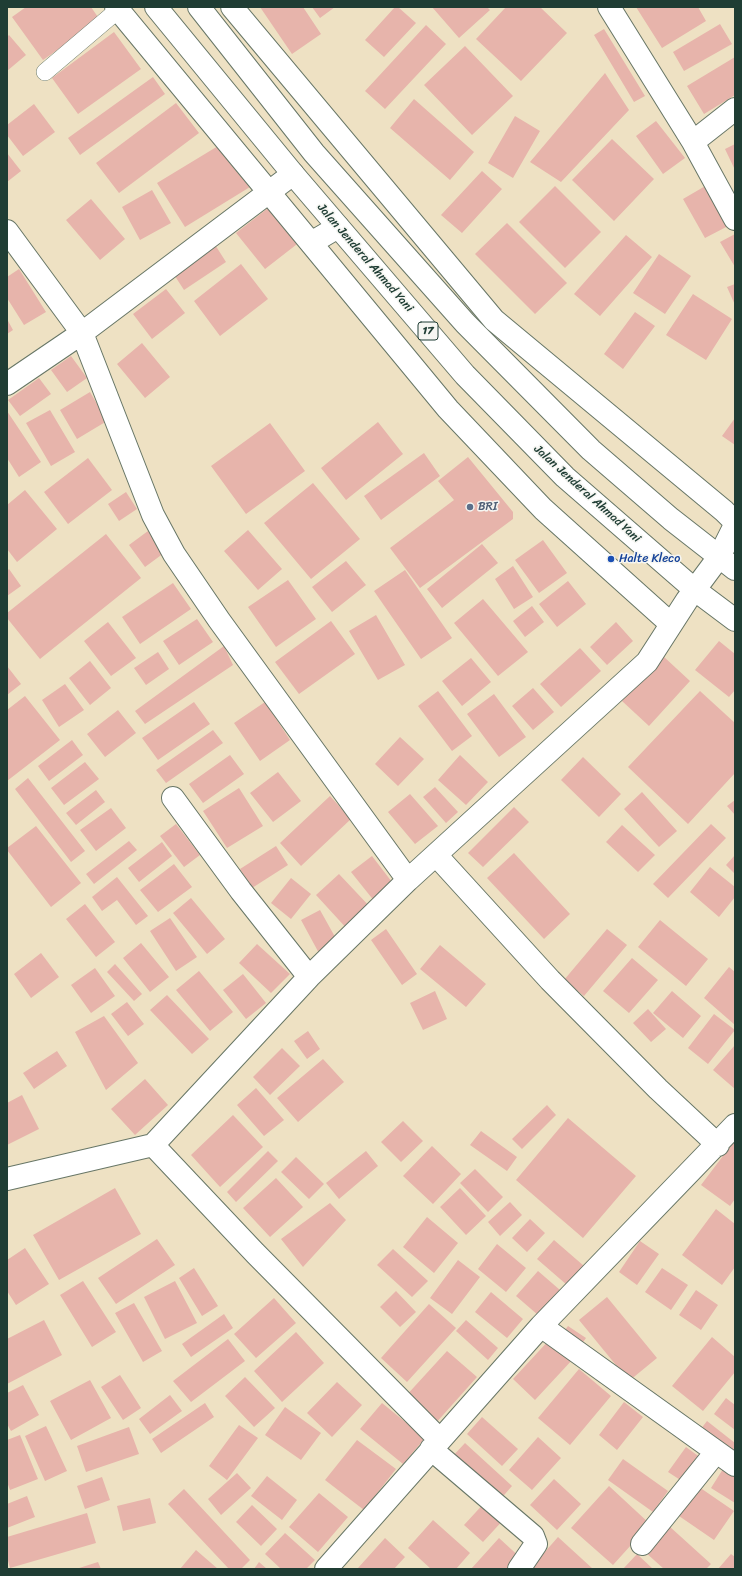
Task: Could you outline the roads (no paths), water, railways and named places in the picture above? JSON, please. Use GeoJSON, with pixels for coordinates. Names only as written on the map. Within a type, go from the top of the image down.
{"type":"FeatureCollection","features":[{"type":"Feature","properties":{"kind":"main road","name":"Jalan Jenderal Ahmad Yani"},"geometry":{"type":"LineString","coordinates":[[156,7],[293,174],[465,375],[565,477],[695,590],[735,620]]}},
{"type":"Feature","properties":{"kind":"main road"},"geometry":{"type":"LineString","coordinates":[[199,7],[314,153],[465,323],[590,450],[671,519],[727,563]]}},
{"type":"Feature","properties":{"kind":"main road"},"geometry":{"type":"LineString","coordinates":[[7,1179],[153,1145],[309,977],[408,880],[648,662],[671,624],[695,590],[727,563],[734,528],[733,520],[494,320],[232,7]]}},
{"type":"Feature","properties":{"kind":"main road"},"geometry":{"type":"LineString","coordinates":[[610,7],[693,142],[735,219]]}},
{"type":"Feature","properties":{"kind":"main road"},"geometry":{"type":"LineString","coordinates":[[119,8],[448,410],[543,509],[671,624]]}},
{"type":"Feature","properties":{"kind":"main road"},"geometry":{"type":"LineString","coordinates":[[241,59],[262,42]]}},
{"type":"Feature","properties":{"kind":"main road"},"geometry":{"type":"LineString","coordinates":[[210,121],[234,103]]}},
{"type":"Feature","properties":{"kind":"main road"},"geometry":{"type":"LineString","coordinates":[[693,142],[735,109]]}},
{"type":"Feature","properties":{"kind":"main road"},"geometry":{"type":"LineString","coordinates":[[7,384],[82,333],[293,174]]}},
{"type":"Feature","properties":{"kind":"main road"},"geometry":{"type":"LineString","coordinates":[[351,195],[375,178]]}},
{"type":"Feature","properties":{"kind":"main road"},"geometry":{"type":"LineString","coordinates":[[387,236],[409,219]]}},
{"type":"Feature","properties":{"kind":"main road"},"geometry":{"type":"LineString","coordinates":[[311,243],[338,227]]}},
{"type":"Feature","properties":{"kind":"main road"},"geometry":{"type":"LineString","coordinates":[[7,231],[82,333],[153,515],[174,554],[408,880]]}},
{"type":"Feature","properties":{"kind":"main road"},"geometry":{"type":"LineString","coordinates":[[173,798],[241,892],[309,977]]}},
{"type":"Feature","properties":{"kind":"main road"},"geometry":{"type":"LineString","coordinates":[[436,855],[550,980],[658,1089],[718,1145]]}},
{"type":"Feature","properties":{"kind":"main road"},"geometry":{"type":"LineString","coordinates":[[326,1569],[542,1326],[718,1145],[735,1125]]}},
{"type":"Feature","properties":{"kind":"main road"},"geometry":{"type":"LineString","coordinates":[[153,1145],[436,1444],[533,1536],[536,1544],[519,1569]]}},
{"type":"Feature","properties":{"kind":"main road"},"geometry":{"type":"LineString","coordinates":[[542,1326],[735,1465]]}},
{"type":"Feature","properties":{"kind":"main road"},"geometry":{"type":"LineString","coordinates":[[642,1544],[716,1452]]}},
{"type":"Feature","properties":{"kind":"lane"},"geometry":{"type":"LineString","coordinates":[[45,72],[119,8]]}},
{"type":"Feature","properties":{"kind":"place","name":"BRI"},"geometry":{"type":"Point","coordinates":[470,507]}},
{"type":"Feature","properties":{"kind":"place","name":"Halte Kleco"},"geometry":{"type":"Point","coordinates":[611,559]}}]}
